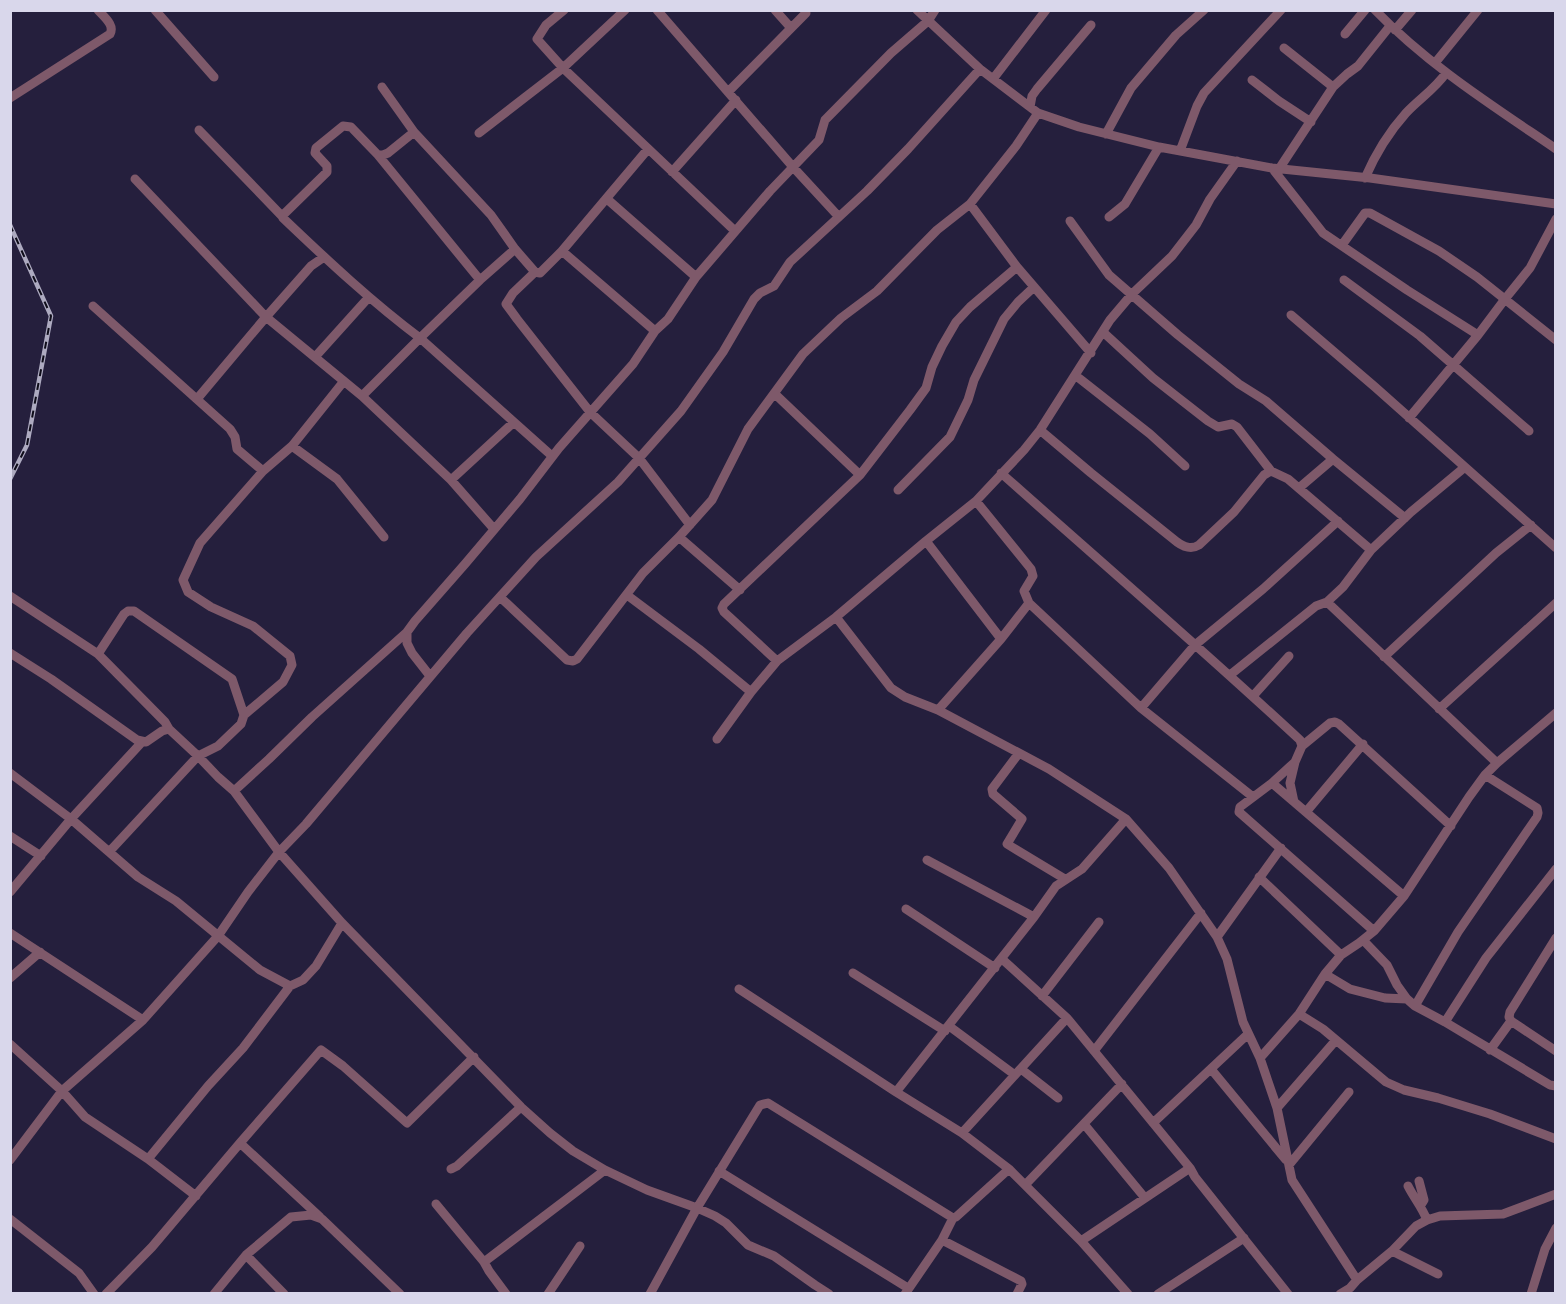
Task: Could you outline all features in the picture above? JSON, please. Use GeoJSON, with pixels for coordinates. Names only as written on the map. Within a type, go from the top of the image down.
{"type":"FeatureCollection","features":[{"type":"Feature","properties":{"kind":"street"},"geometry":{"type":"LineString","coordinates":[[10,98],[110,34],[112,26],[98,10]]}},
{"type":"Feature","properties":{"kind":"street"},"geometry":{"type":"LineString","coordinates":[[154,10],[214,77]]}},
{"type":"Feature","properties":{"kind":"street"},"geometry":{"type":"LineString","coordinates":[[564,10],[546,26],[537,39],[563,68],[735,231]]}},
{"type":"Feature","properties":{"kind":"street"},"geometry":{"type":"LineString","coordinates":[[479,133],[563,68],[625,10]]}},
{"type":"Feature","properties":{"kind":"street"},"geometry":{"type":"LineString","coordinates":[[657,10],[793,167],[839,216]]}},
{"type":"Feature","properties":{"kind":"street"},"geometry":{"type":"LineString","coordinates":[[775,10],[791,28]]}},
{"type":"Feature","properties":{"kind":"street"},"geometry":{"type":"LineString","coordinates":[[917,10],[980,69],[1038,113],[1079,127],[1160,147],[1276,169],[1365,178],[1556,204]]}},
{"type":"Feature","properties":{"kind":"street"},"geometry":{"type":"LineString","coordinates":[[234,790],[407,633],[525,492],[552,456],[633,364],[655,331],[668,319],[696,277],[819,140],[825,120],[891,53],[928,21],[936,10]]}},
{"type":"Feature","properties":{"kind":"street"},"geometry":{"type":"LineString","coordinates":[[993,79],[1046,10]]}},
{"type":"Feature","properties":{"kind":"street"},"geometry":{"type":"LineString","coordinates":[[1106,134],[1131,88],[1176,35],[1204,10]]}},
{"type":"Feature","properties":{"kind":"street"},"geometry":{"type":"LineString","coordinates":[[1180,151],[1204,93],[1281,10]]}},
{"type":"Feature","properties":{"kind":"street"},"geometry":{"type":"LineString","coordinates":[[1345,34],[1365,10]]}},
{"type":"Feature","properties":{"kind":"street"},"geometry":{"type":"LineString","coordinates":[[1375,10],[1392,28],[1446,72],[1556,149]]}},
{"type":"Feature","properties":{"kind":"street"},"geometry":{"type":"LineString","coordinates":[[1276,169],[1311,122],[1333,87],[1358,66],[1392,28],[1412,10]]}},
{"type":"Feature","properties":{"kind":"street"},"geometry":{"type":"LineString","coordinates":[[1435,63],[1478,10]]}},
{"type":"Feature","properties":{"kind":"street"},"geometry":{"type":"LineString","coordinates":[[728,92],[806,13]]}},
{"type":"Feature","properties":{"kind":"street"},"geometry":{"type":"LineString","coordinates":[[1030,107],[1032,96],[1037,89],[1091,25]]}},
{"type":"Feature","properties":{"kind":"street"},"geometry":{"type":"LineString","coordinates":[[1284,48],[1333,87]]}},
{"type":"Feature","properties":{"kind":"street"},"geometry":{"type":"LineString","coordinates":[[10,1160],[62,1091],[143,1020],[218,936],[279,852],[306,824],[430,676],[500,597],[544,549],[618,482],[689,401],[723,352],[754,298],[774,285],[790,262],[867,191],[980,69]]}},
{"type":"Feature","properties":{"kind":"street"},"geometry":{"type":"LineString","coordinates":[[1365,178],[1374,157],[1406,114],[1440,82],[1446,72]]}},
{"type":"Feature","properties":{"kind":"street"},"geometry":{"type":"LineString","coordinates":[[1252,80],[1311,122]]}},
{"type":"Feature","properties":{"kind":"street"},"geometry":{"type":"LineString","coordinates":[[382,87],[414,132],[491,215],[535,272],[540,273],[562,251],[648,149]]}},
{"type":"Feature","properties":{"kind":"street"},"geometry":{"type":"LineString","coordinates":[[672,172],[736,100]]}},
{"type":"Feature","properties":{"kind":"street"},"geometry":{"type":"LineString","coordinates":[[500,597],[567,660],[573,661],[577,658],[643,573],[712,500],[743,438],[803,354],[841,318],[877,291],[937,230],[970,204],[1016,146],[1038,113]]}},
{"type":"Feature","properties":{"kind":"street"},"geometry":{"type":"LineString","coordinates":[[282,216],[327,172],[327,166],[315,153],[316,148],[344,126],[351,127],[378,154],[480,280]]}},
{"type":"Feature","properties":{"kind":"street"},"geometry":{"type":"LineString","coordinates":[[199,130],[283,218],[324,257],[420,338],[552,456]]}},
{"type":"Feature","properties":{"kind":"street"},"geometry":{"type":"LineString","coordinates":[[378,154],[388,153],[414,132]]}},
{"type":"Feature","properties":{"kind":"street"},"geometry":{"type":"LineString","coordinates":[[1109,217],[1125,204],[1160,147]]}},
{"type":"Feature","properties":{"kind":"street"},"geometry":{"type":"LineString","coordinates":[[717,739],[777,661],[836,617],[976,501],[1024,450],[1040,430],[1110,320],[1132,294],[1172,256],[1196,225],[1210,199],[1237,161]]}},
{"type":"Feature","properties":{"kind":"street"},"geometry":{"type":"LineString","coordinates":[[1276,169],[1323,233],[1478,335]]}},
{"type":"Feature","properties":{"kind":"street"},"geometry":{"type":"LineString","coordinates":[[135,179],[266,317],[362,396],[451,480],[494,529]]}},
{"type":"Feature","properties":{"kind":"street"},"geometry":{"type":"LineString","coordinates":[[607,199],[696,277]]}},
{"type":"Feature","properties":{"kind":"street"},"geometry":{"type":"LineString","coordinates":[[970,204],[1017,267],[1090,353]]}},
{"type":"Feature","properties":{"kind":"street"},"geometry":{"type":"LineString","coordinates":[[1342,245],[1365,213],[1371,213],[1439,251],[1556,340]]}},
{"type":"Feature","properties":{"kind":"street"},"geometry":{"type":"LineString","coordinates":[[1409,418],[1530,268],[1556,219]]}},
{"type":"Feature","properties":{"kind":"street"},"geometry":{"type":"LineString","coordinates":[[1070,221],[1109,274],[1178,334],[1239,384],[1266,401],[1405,518]]}},
{"type":"Feature","properties":{"kind":"street"},"geometry":{"type":"LineString","coordinates":[[362,396],[480,280],[515,249]]}},
{"type":"Feature","properties":{"kind":"street"},"geometry":{"type":"LineString","coordinates":[[562,251],[655,331]]}},
{"type":"Feature","properties":{"kind":"street"},"geometry":{"type":"LineString","coordinates":[[197,399],[311,266],[324,257]]}},
{"type":"Feature","properties":{"kind":"street"},"geometry":{"type":"LineString","coordinates":[[777,661],[724,612],[722,608],[724,604],[860,475],[926,388],[937,357],[956,322],[1017,267]]}},
{"type":"Feature","properties":{"kind":"street"},"geometry":{"type":"LineString","coordinates":[[535,272],[506,303],[590,412],[639,458],[690,525]]}},
{"type":"Feature","properties":{"kind":"street"},"geometry":{"type":"LineString","coordinates":[[1344,280],[1420,336],[1529,431]]}},
{"type":"Feature","properties":{"kind":"street"},"geometry":{"type":"LineString","coordinates":[[898,490],[950,436],[1004,318],[1034,287]]}},
{"type":"Feature","properties":{"kind":"street"},"geometry":{"type":"LineString","coordinates":[[315,357],[369,297]]}},
{"type":"Feature","properties":{"kind":"street"},"geometry":{"type":"LineString","coordinates":[[93,306],[230,429],[235,436],[237,449],[263,471]]}},
{"type":"Feature","properties":{"kind":"street"},"geometry":{"type":"LineString","coordinates":[[1292,315],[1556,548]]}},
{"type":"Feature","properties":{"kind":"street"},"geometry":{"type":"LineString","coordinates":[[1103,332],[1153,378],[1208,421],[1218,427],[1232,424],[1237,427],[1271,471],[1288,479],[1371,550]]}},
{"type":"Feature","properties":{"kind":"street"},"geometry":{"type":"LineString","coordinates":[[1075,375],[1150,434],[1185,466]]}},
{"type":"Feature","properties":{"kind":"street"},"geometry":{"type":"LineString","coordinates":[[109,852],[198,756],[218,746],[241,724],[244,715],[283,682],[292,665],[290,656],[253,626],[211,607],[188,592],[183,580],[200,543],[263,471],[292,446],[344,381]]}},
{"type":"Feature","properties":{"kind":"street"},"geometry":{"type":"LineString","coordinates":[[775,394],[860,475]]}},
{"type":"Feature","properties":{"kind":"street"},"geometry":{"type":"LineString","coordinates":[[451,480],[514,422]]}},
{"type":"Feature","properties":{"kind":"street"},"geometry":{"type":"LineString","coordinates":[[1040,430],[1177,542],[1190,548],[1199,545],[1234,512],[1264,475],[1271,471]]}},
{"type":"Feature","properties":{"kind":"street"},"geometry":{"type":"LineString","coordinates":[[292,446],[337,479],[384,537]]}},
{"type":"Feature","properties":{"kind":"street"},"geometry":{"type":"LineString","coordinates":[[1299,488],[1333,459]]}},
{"type":"Feature","properties":{"kind":"street"},"geometry":{"type":"LineString","coordinates":[[1230,675],[1316,606],[1327,602],[1343,587],[1371,550],[1465,468]]}},
{"type":"Feature","properties":{"kind":"street"},"geometry":{"type":"LineString","coordinates":[[1001,473],[1230,675],[1300,740],[1302,746]]}},
{"type":"Feature","properties":{"kind":"street"},"geometry":{"type":"LineString","coordinates":[[976,501],[1031,569],[1033,576],[1024,591],[1029,603],[1141,708],[1252,797]]}},
{"type":"Feature","properties":{"kind":"street"},"geometry":{"type":"LineString","coordinates":[[1141,708],[1195,645],[1263,589],[1338,521]]}},
{"type":"Feature","properties":{"kind":"street"},"geometry":{"type":"LineString","coordinates":[[1384,657],[1496,552],[1531,525]]}},
{"type":"Feature","properties":{"kind":"street"},"geometry":{"type":"LineString","coordinates":[[679,537],[740,590]]}},
{"type":"Feature","properties":{"kind":"street"},"geometry":{"type":"LineString","coordinates":[[926,541],[1001,639]]}},
{"type":"Feature","properties":{"kind":"street"},"geometry":{"type":"LineString","coordinates":[[627,595],[699,649],[751,692]]}},
{"type":"Feature","properties":{"kind":"street"},"geometry":{"type":"LineString","coordinates":[[10,596],[98,654],[165,722],[169,729],[234,790],[279,852],[342,923],[521,1107],[550,1133],[573,1151],[605,1170],[657,1195],[697,1208],[726,1223],[748,1245],[782,1261],[812,1289],[829,1293]]}},
{"type":"Feature","properties":{"kind":"street"},"geometry":{"type":"LineString","coordinates":[[1327,602],[1497,763]]}},
{"type":"Feature","properties":{"kind":"street"},"geometry":{"type":"LineString","coordinates":[[938,710],[1001,639],[1029,603]]}},
{"type":"Feature","properties":{"kind":"street"},"geometry":{"type":"LineString","coordinates":[[1439,709],[1556,603]]}},
{"type":"Feature","properties":{"kind":"street"},"geometry":{"type":"LineString","coordinates":[[98,654],[124,614],[128,610],[134,611],[232,679],[244,715]]}},
{"type":"Feature","properties":{"kind":"street"},"geometry":{"type":"LineString","coordinates":[[836,617],[891,688],[905,697],[938,710],[1049,769],[1126,819],[1169,868],[1217,937],[1227,959],[1243,1022],[1260,1058],[1277,1108],[1292,1180],[1357,1280]]}},
{"type":"Feature","properties":{"kind":"street"},"geometry":{"type":"LineString","coordinates":[[407,633],[407,643],[412,653],[430,676]]}},
{"type":"Feature","properties":{"kind":"street"},"geometry":{"type":"LineString","coordinates":[[10,653],[137,740],[146,742],[169,729]]}},
{"type":"Feature","properties":{"kind":"street"},"geometry":{"type":"LineString","coordinates":[[1253,696],[1289,656]]}},
{"type":"Feature","properties":{"kind":"street"},"geometry":{"type":"LineString","coordinates":[[1260,1058],[1299,1014],[1324,974],[1341,955],[1374,931],[1404,896],[1485,775],[1556,713]]}},
{"type":"Feature","properties":{"kind":"street"},"geometry":{"type":"LineString","coordinates":[[1294,802],[1290,783],[1302,746],[1330,723],[1335,722],[1363,744],[1451,826]]}},
{"type":"Feature","properties":{"kind":"street"},"geometry":{"type":"LineString","coordinates":[[10,892],[71,819],[142,742]]}},
{"type":"Feature","properties":{"kind":"street"},"geometry":{"type":"LineString","coordinates":[[1306,812],[1363,744]]}},
{"type":"Feature","properties":{"kind":"street"},"geometry":{"type":"LineString","coordinates":[[1019,753],[992,792],[1022,818],[1007,844],[1065,879]]}},
{"type":"Feature","properties":{"kind":"street"},"geometry":{"type":"LineString","coordinates":[[1295,762],[1240,807],[1239,812],[1374,931]]}},
{"type":"Feature","properties":{"kind":"street"},"geometry":{"type":"LineString","coordinates":[[10,773],[71,819],[138,877],[176,901],[260,970],[290,986]]}},
{"type":"Feature","properties":{"kind":"street"},"geometry":{"type":"LineString","coordinates":[[1415,1006],[1458,932],[1538,817],[1537,808],[1485,775]]}},
{"type":"Feature","properties":{"kind":"street"},"geometry":{"type":"LineString","coordinates":[[1272,783],[1404,896]]}},
{"type":"Feature","properties":{"kind":"street"},"geometry":{"type":"LineString","coordinates":[[897,1092],[1035,917],[1056,886],[1082,869],[1126,819]]}},
{"type":"Feature","properties":{"kind":"street"},"geometry":{"type":"LineString","coordinates":[[10,836],[41,856]]}},
{"type":"Feature","properties":{"kind":"street"},"geometry":{"type":"LineString","coordinates":[[1217,937],[1281,848]]}},
{"type":"Feature","properties":{"kind":"street"},"geometry":{"type":"LineString","coordinates":[[927,860],[1035,917]]}},
{"type":"Feature","properties":{"kind":"street"},"geometry":{"type":"LineString","coordinates":[[1445,1022],[1486,958],[1551,881],[1556,869]]}},
{"type":"Feature","properties":{"kind":"street"},"geometry":{"type":"LineString","coordinates":[[1258,877],[1341,955]]}},
{"type":"Feature","properties":{"kind":"street"},"geometry":{"type":"LineString","coordinates":[[906,909],[995,968]]}},
{"type":"Feature","properties":{"kind":"street"},"geometry":{"type":"LineString","coordinates":[[1094,1051],[1201,913]]}},
{"type":"Feature","properties":{"kind":"street"},"geometry":{"type":"LineString","coordinates":[[1042,996],[1099,922]]}},
{"type":"Feature","properties":{"kind":"street"},"geometry":{"type":"LineString","coordinates":[[148,1159],[208,1086],[243,1048],[290,986],[303,980],[316,966],[342,923]]}},
{"type":"Feature","properties":{"kind":"street"},"geometry":{"type":"LineString","coordinates":[[10,933],[143,1020]]}},
{"type":"Feature","properties":{"kind":"street"},"geometry":{"type":"LineString","coordinates":[[1556,938],[1509,1017],[1511,1021],[1556,1051]]}},
{"type":"Feature","properties":{"kind":"street"},"geometry":{"type":"LineString","coordinates":[[1363,940],[1387,965],[1397,985],[1415,1006],[1550,1085],[1556,1086]]}},
{"type":"Feature","properties":{"kind":"street"},"geometry":{"type":"LineString","coordinates":[[10,978],[40,952]]}},
{"type":"Feature","properties":{"kind":"street"},"geometry":{"type":"LineString","coordinates":[[1002,958],[1067,1018],[1190,1168],[1288,1293]]}},
{"type":"Feature","properties":{"kind":"street"},"geometry":{"type":"LineString","coordinates":[[853,973],[1058,1098]]}},
{"type":"Feature","properties":{"kind":"street"},"geometry":{"type":"LineString","coordinates":[[1324,974],[1350,989],[1385,998],[1407,999]]}},
{"type":"Feature","properties":{"kind":"street"},"geometry":{"type":"LineString","coordinates":[[739,989],[962,1133],[1009,1168],[1081,1241],[1128,1293]]}},
{"type":"Feature","properties":{"kind":"street"},"geometry":{"type":"LineString","coordinates":[[1299,1014],[1323,1029],[1386,1082],[1404,1090],[1490,1114],[1556,1139]]}},
{"type":"Feature","properties":{"kind":"street"},"geometry":{"type":"LineString","coordinates":[[962,1133],[1067,1018]]}},
{"type":"Feature","properties":{"kind":"street"},"geometry":{"type":"LineString","coordinates":[[1490,1050],[1511,1021]]}},
{"type":"Feature","properties":{"kind":"street"},"geometry":{"type":"LineString","coordinates":[[1153,1123],[1248,1034]]}},
{"type":"Feature","properties":{"kind":"street"},"geometry":{"type":"LineString","coordinates":[[1277,1108],[1336,1040]]}},
{"type":"Feature","properties":{"kind":"street"},"geometry":{"type":"LineString","coordinates":[[10,1044],[62,1091],[85,1117],[148,1159],[196,1196]]}},
{"type":"Feature","properties":{"kind":"street"},"geometry":{"type":"LineString","coordinates":[[106,1293],[152,1247],[321,1050],[343,1066],[407,1122],[474,1057]]}},
{"type":"Feature","properties":{"kind":"street"},"geometry":{"type":"LineString","coordinates":[[1211,1069],[1288,1163]]}},
{"type":"Feature","properties":{"kind":"street"},"geometry":{"type":"LineString","coordinates":[[1026,1184],[1122,1084]]}},
{"type":"Feature","properties":{"kind":"street"},"geometry":{"type":"LineString","coordinates":[[1288,1163],[1348,1092]]}},
{"type":"Feature","properties":{"kind":"street"},"geometry":{"type":"LineString","coordinates":[[650,1293],[719,1171],[760,1105],[768,1103],[953,1218]]}},
{"type":"Feature","properties":{"kind":"street"},"geometry":{"type":"LineString","coordinates":[[451,1169],[521,1107]]}},
{"type":"Feature","properties":{"kind":"street"},"geometry":{"type":"LineString","coordinates":[[1084,1124],[1144,1198]]}},
{"type":"Feature","properties":{"kind":"street"},"geometry":{"type":"LineString","coordinates":[[10,1141],[23,1144]]}},
{"type":"Feature","properties":{"kind":"street"},"geometry":{"type":"LineString","coordinates":[[240,1143],[400,1293]]}},
{"type":"Feature","properties":{"kind":"street"},"geometry":{"type":"LineString","coordinates":[[719,1171],[907,1291],[942,1240],[953,1218],[1009,1168]]}},
{"type":"Feature","properties":{"kind":"street"},"geometry":{"type":"LineString","coordinates":[[1081,1241],[1190,1168]]}},
{"type":"Feature","properties":{"kind":"street"},"geometry":{"type":"LineString","coordinates":[[484,1262],[605,1170]]}},
{"type":"Feature","properties":{"kind":"street"},"geometry":{"type":"LineString","coordinates":[[1419,1181],[1424,1200],[1421,1205]]}},
{"type":"Feature","properties":{"kind":"street"},"geometry":{"type":"LineString","coordinates":[[1408,1186],[1416,1201],[1421,1205],[1427,1220]]}},
{"type":"Feature","properties":{"kind":"street"},"geometry":{"type":"LineString","coordinates":[[1340,1293],[1351,1291],[1357,1280],[1392,1251],[1416,1226],[1427,1220],[1440,1216],[1503,1214],[1556,1194]]}},
{"type":"Feature","properties":{"kind":"street"},"geometry":{"type":"LineString","coordinates":[[436,1204],[484,1262],[506,1293]]}},
{"type":"Feature","properties":{"kind":"street"},"geometry":{"type":"LineString","coordinates":[[214,1293],[246,1255],[291,1217],[311,1215],[322,1219]]}},
{"type":"Feature","properties":{"kind":"street"},"geometry":{"type":"LineString","coordinates":[[10,1219],[80,1272],[94,1293]]}},
{"type":"Feature","properties":{"kind":"street"},"geometry":{"type":"LineString","coordinates":[[1531,1293],[1545,1249],[1556,1228]]}},
{"type":"Feature","properties":{"kind":"street"},"geometry":{"type":"LineString","coordinates":[[1158,1293],[1244,1238]]}},
{"type":"Feature","properties":{"kind":"street"},"geometry":{"type":"LineString","coordinates":[[942,1240],[1021,1281],[1022,1284],[1017,1293]]}},
{"type":"Feature","properties":{"kind":"street"},"geometry":{"type":"LineString","coordinates":[[548,1293],[580,1246]]}},
{"type":"Feature","properties":{"kind":"street"},"geometry":{"type":"LineString","coordinates":[[1392,1251],[1438,1274]]}},
{"type":"Feature","properties":{"kind":"street"},"geometry":{"type":"LineString","coordinates":[[246,1255],[284,1293]]}},
{"type":"Feature","properties":{"kind":"railway"},"geometry":{"type":"LineString","coordinates":[[10,225],[51,316],[27,445],[10,479]]}}]}
